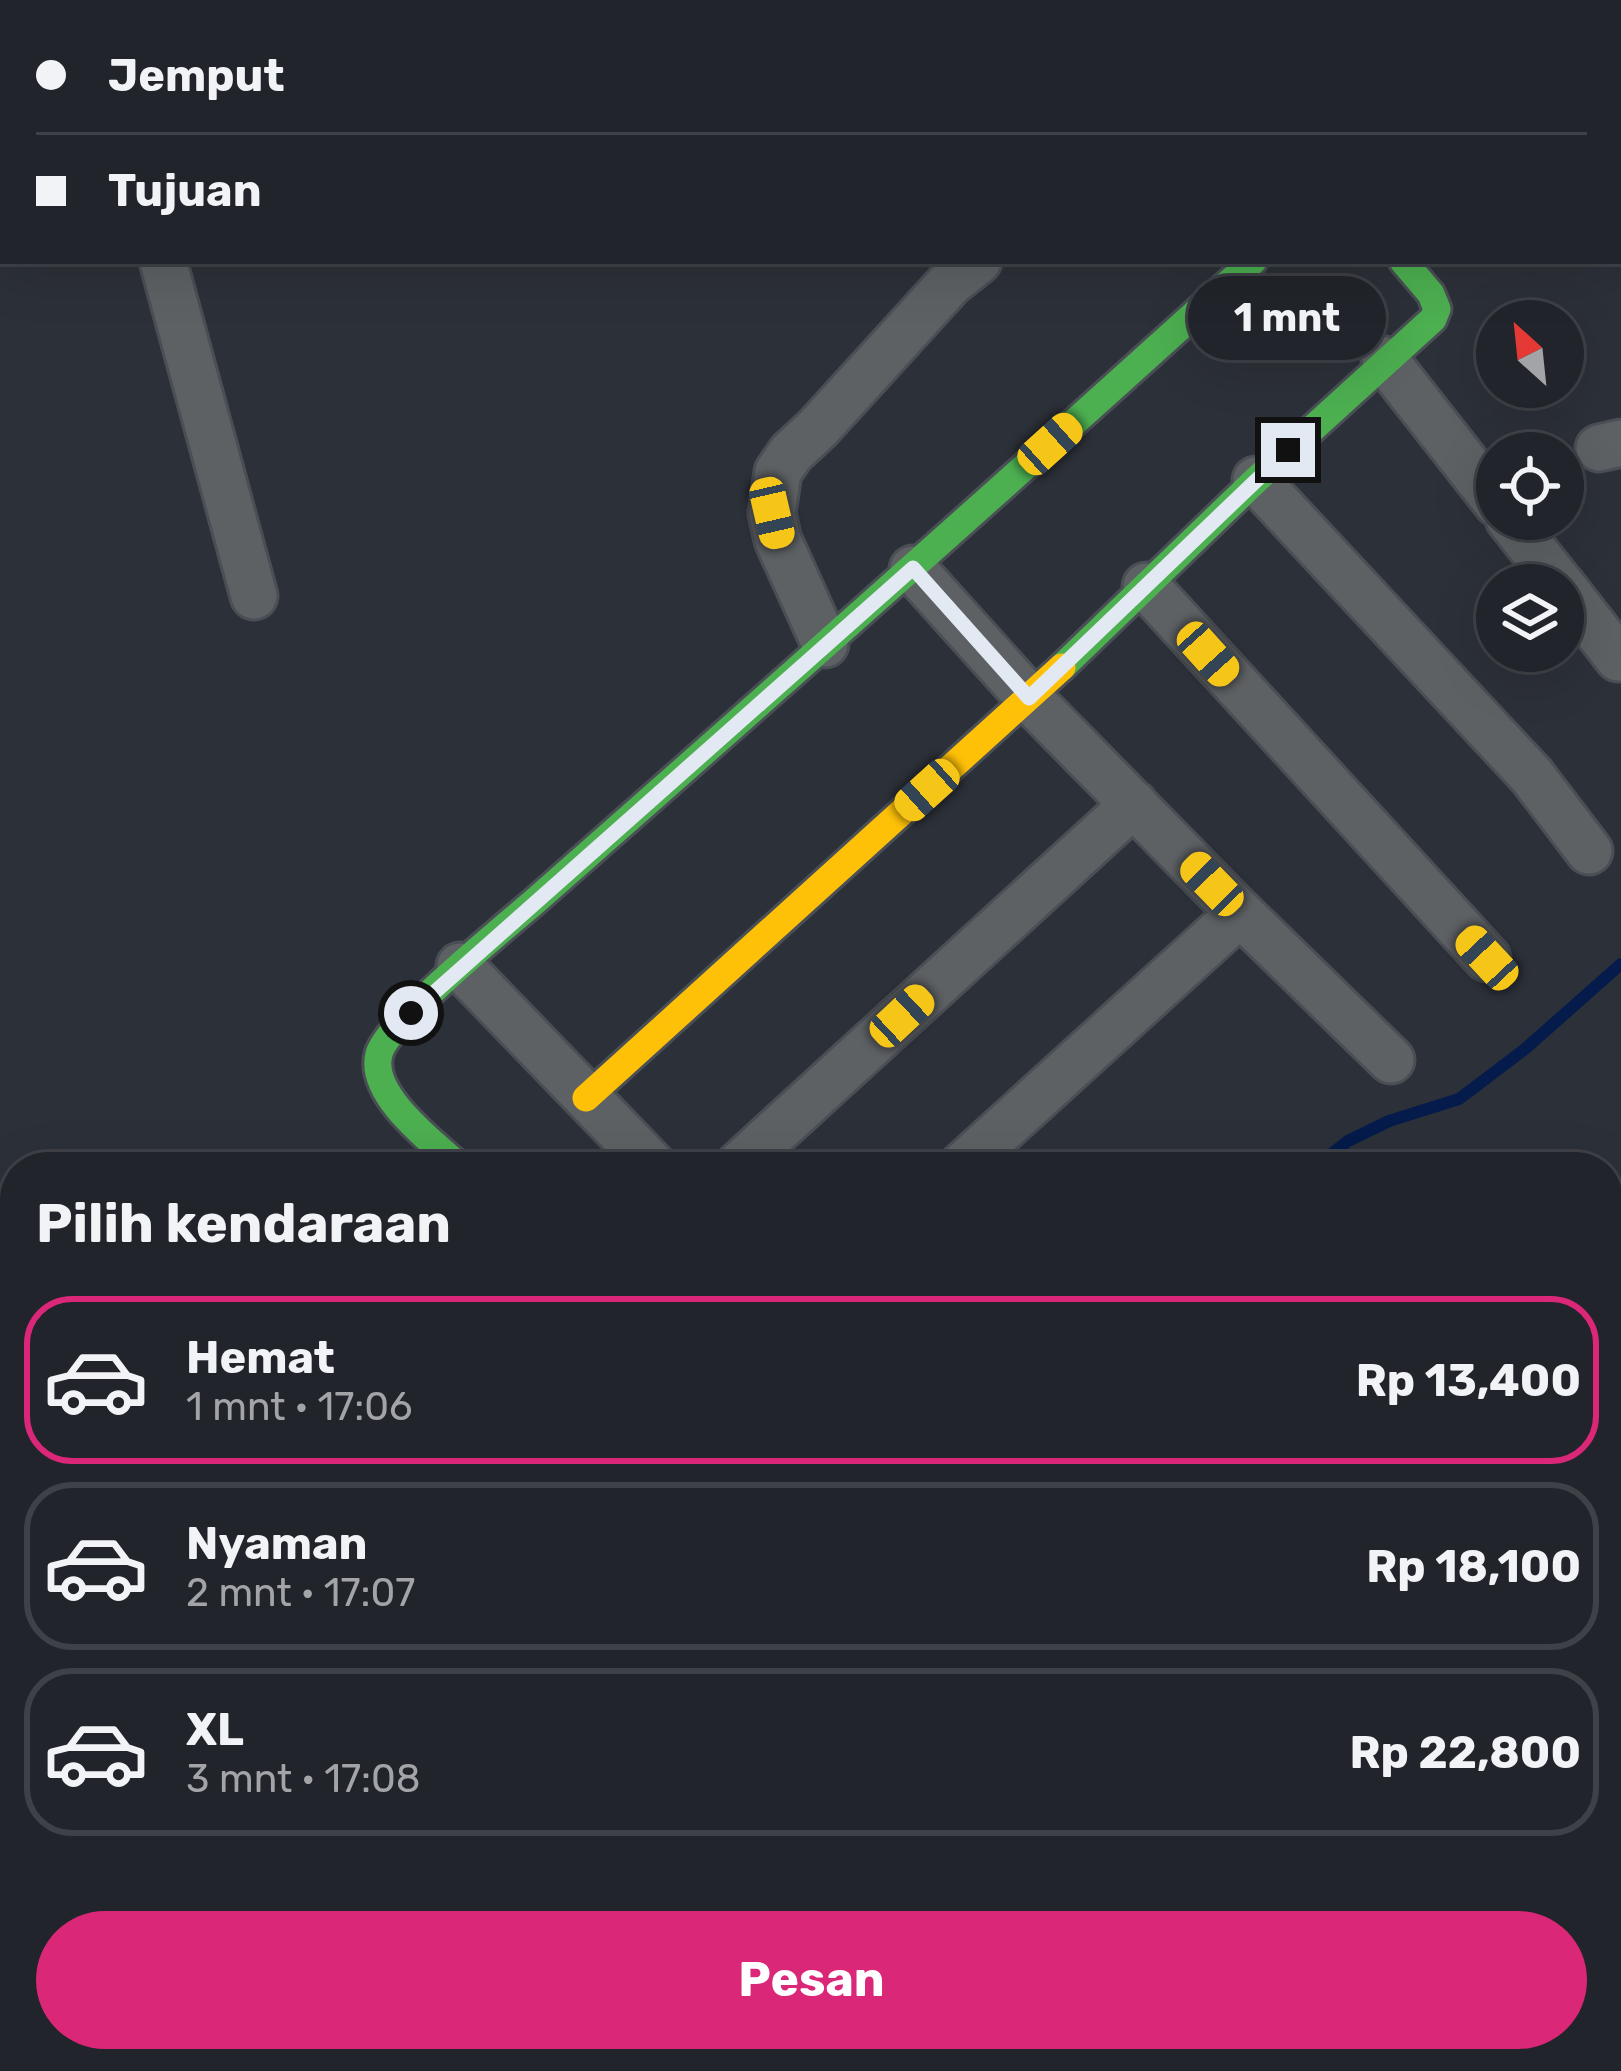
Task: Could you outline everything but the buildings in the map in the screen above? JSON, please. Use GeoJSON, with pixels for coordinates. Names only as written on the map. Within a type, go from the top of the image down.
{"type":"FeatureCollection","features":[{"type":"Feature","properties":{"kind":"street"},"geometry":{"type":"LineString","coordinates":[[165,264],[254,596]]}},
{"type":"Feature","properties":{"kind":"street"},"geometry":{"type":"LineString","coordinates":[[825,644],[778,540],[772,494],[778,472],[950,283],[974,264]]}},
{"type":"Feature","properties":{"kind":"street"},"geometry":{"type":"LineString","coordinates":[[445,1152],[384,1091],[376,1063],[377,1049],[387,1037],[460,966],[1250,264]]}},
{"type":"Feature","properties":{"kind":"street"},"geometry":{"type":"LineString","coordinates":[[586,1098],[1029,698],[1256,480],[1433,319],[1437,309],[1431,294],[1406,264]]}},
{"type":"Feature","properties":{"kind":"street"},"geometry":{"type":"LineString","coordinates":[[1385,361],[1476,476]]}},
{"type":"Feature","properties":{"kind":"street"},"geometry":{"type":"LineString","coordinates":[[1256,480],[1532,776],[1589,851]]}},
{"type":"Feature","properties":{"kind":"street"},"geometry":{"type":"LineString","coordinates":[[1526,540],[1545,564]]}},
{"type":"Feature","properties":{"kind":"street"},"geometry":{"type":"LineString","coordinates":[[913,568],[1029,698],[1390,1060]]}},
{"type":"Feature","properties":{"kind":"street"},"geometry":{"type":"LineString","coordinates":[[1146,586],[1487,958]]}},
{"type":"Feature","properties":{"kind":"street"},"geometry":{"type":"LineString","coordinates":[[1584,614],[1618,658]]}},
{"type":"Feature","properties":{"kind":"street"},"geometry":{"type":"LineString","coordinates":[[752,1152],[1133,804]]}},
{"type":"Feature","properties":{"kind":"street"},"geometry":{"type":"LineString","coordinates":[[978,1152],[1238,911]]}},
{"type":"Feature","properties":{"kind":"street"},"geometry":{"type":"LineString","coordinates":[[460,966],[640,1152]]}},
{"type":"Feature","properties":{"kind":"waterway"},"geometry":{"type":"LineString","coordinates":[[1334,1152],[1389,1121],[1459,1099],[1525,1049],[1621,964]]}},
{"type":"Feature","properties":{"kind":"traffic: fast"},"geometry":{"type":"LineString","coordinates":[[443,1152],[393,1101],[378,1070],[379,1054],[402,1021],[1250,264]]}},
{"type":"Feature","properties":{"kind":"traffic: fast"},"geometry":{"type":"LineString","coordinates":[[1062,667],[1256,480],[1433,319],[1437,309],[1431,294],[1406,264]]}},
{"type":"Feature","properties":{"kind":"traffic: slow"},"geometry":{"type":"LineString","coordinates":[[586,1098],[1062,667]]}},
{"type":"Feature","properties":{"kind":"route"},"geometry":{"type":"LineString","coordinates":[[411,1013],[913,568],[1029,698],[1288,450]]}}]}
